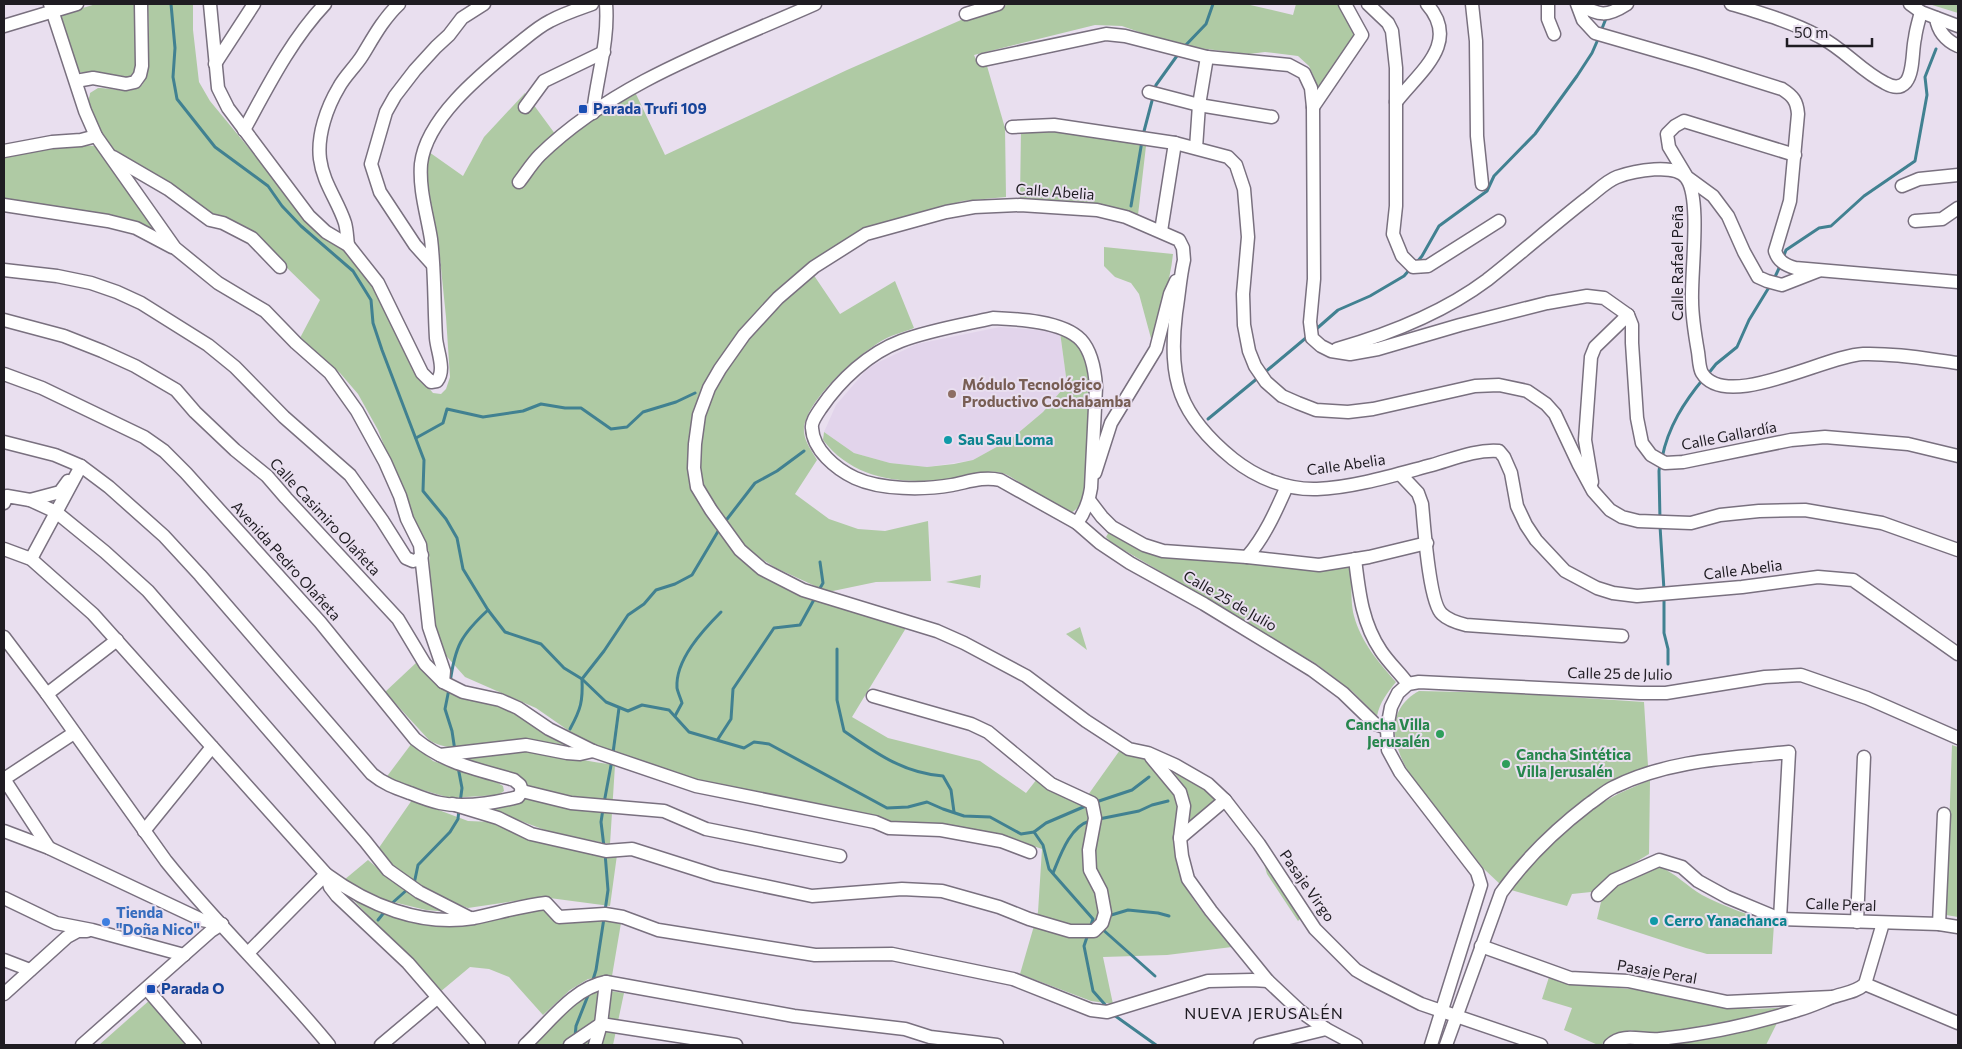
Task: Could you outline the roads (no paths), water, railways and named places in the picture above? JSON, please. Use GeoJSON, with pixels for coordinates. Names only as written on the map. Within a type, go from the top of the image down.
{"type":"FeatureCollection","features":[{"type":"Feature","properties":{"kind":"street"},"geometry":{"type":"LineString","coordinates":[[4,26],[51,7],[77,4]]}},
{"type":"Feature","properties":{"kind":"street"},"geometry":{"type":"LineString","coordinates":[[76,81],[93,78],[126,84],[134,82],[140,75],[142,66],[141,4]]}},
{"type":"Feature","properties":{"kind":"street"},"geometry":{"type":"LineString","coordinates":[[210,4],[218,88],[228,108],[308,216],[326,232],[348,245],[378,283],[422,373],[431,382],[437,381],[441,376],[442,369],[436,347],[433,265],[420,180],[425,149],[432,132],[477,79],[531,33],[550,20],[592,4]]}},
{"type":"Feature","properties":{"kind":"street"},"geometry":{"type":"LineString","coordinates":[[215,64],[254,4]]}},
{"type":"Feature","properties":{"kind":"street"},"geometry":{"type":"LineString","coordinates":[[244,130],[285,56],[304,28],[325,4]]}},
{"type":"Feature","properties":{"kind":"street"},"geometry":{"type":"LineString","coordinates":[[348,245],[345,223],[330,192],[321,166],[320,144],[323,125],[340,86],[358,62],[380,26],[399,4]]}},
{"type":"Feature","properties":{"kind":"street"},"geometry":{"type":"LineString","coordinates":[[433,265],[415,245],[380,192],[370,164],[386,112],[396,96],[415,70],[449,35],[462,18],[484,4]]}},
{"type":"Feature","properties":{"kind":"street"},"geometry":{"type":"LineString","coordinates":[[593,113],[596,85],[604,52],[607,22],[606,4]]}},
{"type":"Feature","properties":{"kind":"street"},"geometry":{"type":"LineString","coordinates":[[519,182],[539,156],[562,135],[644,80],[815,4]]}},
{"type":"Feature","properties":{"kind":"street"},"geometry":{"type":"LineString","coordinates":[[966,14],[998,4]]}},
{"type":"Feature","properties":{"kind":"street"},"geometry":{"type":"LineString","coordinates":[[1313,107],[1362,35],[1345,4]]}},
{"type":"Feature","properties":{"kind":"street"},"geometry":{"type":"LineString","coordinates":[[1368,4],[1385,19],[1392,31],[1396,68],[1396,206],[1393,234],[1402,256],[1413,266],[1428,266],[1499,220]]}},
{"type":"Feature","properties":{"kind":"street"},"geometry":{"type":"LineString","coordinates":[[1396,102],[1439,47],[1440,24],[1427,4]]}},
{"type":"Feature","properties":{"kind":"street"},"geometry":{"type":"LineString","coordinates":[[1472,4],[1476,41],[1477,136],[1482,184]]}},
{"type":"Feature","properties":{"kind":"street"},"geometry":{"type":"LineString","coordinates":[[1548,4],[1548,19],[1554,34]]}},
{"type":"Feature","properties":{"kind":"street"},"geometry":{"type":"LineString","coordinates":[[1578,4],[1595,13],[1612,13],[1627,4]]}},
{"type":"Feature","properties":{"kind":"street"},"geometry":{"type":"LineString","coordinates":[[1578,4],[1583,20],[1595,33],[1699,62],[1782,89],[1792,95],[1797,102],[1798,114],[1790,201],[1775,251],[1777,257],[1785,265],[1794,268],[1958,282]]}},
{"type":"Feature","properties":{"kind":"street"},"geometry":{"type":"LineString","coordinates":[[1731,4],[1770,16],[1820,36],[1884,83],[1893,87],[1900,86],[1906,82],[1910,74],[1914,38],[1921,12]]}},
{"type":"Feature","properties":{"kind":"street"},"geometry":{"type":"LineString","coordinates":[[1910,4],[1921,12],[1958,26]]}},
{"type":"Feature","properties":{"kind":"street"},"geometry":{"type":"LineString","coordinates":[[51,7],[85,111],[96,136],[175,248]]}},
{"type":"Feature","properties":{"kind":"street"},"geometry":{"type":"LineString","coordinates":[[1936,18],[1938,28],[1944,37],[1958,46]]}},
{"type":"Feature","properties":{"kind":"street"},"geometry":{"type":"LineString","coordinates":[[983,60],[1106,34],[1125,36],[1207,57],[1289,65],[1304,73],[1311,88],[1313,107],[1314,279],[1310,322],[1312,338],[1321,346],[1332,351],[1350,354],[1378,349],[1460,325],[1548,303],[1586,296],[1604,298],[1628,315],[1595,348],[1591,357],[1585,440],[1593,491]]}},
{"type":"Feature","properties":{"kind":"street"},"geometry":{"type":"LineString","coordinates":[[525,107],[544,81],[604,52]]}},
{"type":"Feature","properties":{"kind":"street"},"geometry":{"type":"LineString","coordinates":[[1196,148],[1199,105],[1207,57]]}},
{"type":"Feature","properties":{"kind":"street"},"geometry":{"type":"LineString","coordinates":[[1149,92],[1199,105],[1272,117]]}},
{"type":"Feature","properties":{"kind":"street"},"geometry":{"type":"LineString","coordinates":[[1687,177],[1669,147],[1667,134],[1684,121],[1794,155]]}},
{"type":"Feature","properties":{"kind":"street"},"geometry":{"type":"LineString","coordinates":[[1012,127],[1054,125],[1175,142],[1228,156],[1241,174],[1244,189],[1248,236],[1243,294],[1244,324],[1249,350],[1255,366],[1266,382],[1282,396],[1316,410],[1348,412],[1373,409],[1475,386],[1499,385],[1527,391],[1546,404],[1555,414],[1578,465],[1593,491],[1610,510],[1622,517],[1638,521],[1691,523],[1720,515],[1759,511],[1806,510],[1882,523],[1958,550]]}},
{"type":"Feature","properties":{"kind":"street"},"geometry":{"type":"LineString","coordinates":[[4,151],[52,142],[81,140],[96,136]]}},
{"type":"Feature","properties":{"kind":"street"},"geometry":{"type":"LineString","coordinates":[[1161,231],[1175,142]]}},
{"type":"Feature","properties":{"kind":"street"},"geometry":{"type":"LineString","coordinates":[[109,154],[168,189],[210,220],[224,223],[252,238],[280,267]]}},
{"type":"Feature","properties":{"kind":"street"},"geometry":{"type":"LineString","coordinates":[[1332,351],[1396,330],[1454,300],[1486,280],[1543,233],[1615,178],[1641,170],[1674,170],[1687,177],[1712,196],[1728,216],[1744,252],[1758,277],[1782,285],[1820,270]]}},
{"type":"Feature","properties":{"kind":"street"},"geometry":{"type":"LineString","coordinates":[[1902,186],[1919,179],[1958,175]]}},
{"type":"Feature","properties":{"kind":"street","name":"Calle Rafael Peña"},"geometry":{"type":"LineString","coordinates":[[1687,177],[1693,192],[1695,214],[1692,291],[1693,320],[1701,372],[1712,384],[1729,388],[1780,378],[1794,372],[1860,354],[1894,355],[1958,363]]}},
{"type":"Feature","properties":{"kind":"street"},"geometry":{"type":"LineString","coordinates":[[4,205],[108,221],[136,228],[175,248],[218,283],[264,311],[330,373],[357,411],[385,462],[400,496],[407,519],[420,545],[429,627],[444,671],[443,682]]}},
{"type":"Feature","properties":{"kind":"street","name":"Calle Abelia"},"geometry":{"type":"LineString","coordinates":[[828,598],[803,590],[762,569],[740,550],[711,510],[698,487],[694,468],[699,414],[709,388],[720,369],[751,327],[778,298],[814,267],[866,234],[905,222],[974,207],[1020,205],[1097,210],[1126,217],[1178,240],[1183,248],[1184,260],[1174,336],[1174,368],[1178,390],[1196,423],[1218,447],[1257,475],[1287,486],[1318,489],[1400,474],[1463,456],[1499,451],[1504,457],[1510,473],[1517,506],[1536,540],[1565,571],[1597,588],[1613,593],[1637,596],[1742,587],[1818,577],[1853,580],[1958,654]]}},
{"type":"Feature","properties":{"kind":"street"},"geometry":{"type":"LineString","coordinates":[[1915,221],[1942,219],[1958,208]]}},
{"type":"Feature","properties":{"kind":"street"},"geometry":{"type":"LineString","coordinates":[[4,270],[57,276],[91,283],[117,292],[141,303],[208,345],[235,367],[284,417],[350,475],[406,558],[413,561],[422,555]]}},
{"type":"Feature","properties":{"kind":"street"},"geometry":{"type":"LineString","coordinates":[[1090,494],[1111,423],[1156,349],[1170,294],[1182,270]]}},
{"type":"Feature","properties":{"kind":"street","name":"Calle Gallardía"},"geometry":{"type":"LineString","coordinates":[[1628,315],[1632,325],[1637,418],[1642,444],[1652,455],[1665,462],[1683,462],[1800,439],[1825,437],[1908,444],[1958,456]]}},
{"type":"Feature","properties":{"kind":"street","name":"Calle 25 de Julio"},"geometry":{"type":"LineString","coordinates":[[1077,523],[1084,513],[1090,494],[1096,387],[1095,372],[1090,356],[1081,340],[1069,331],[1028,320],[993,318],[917,336],[879,351],[852,373],[830,395],[816,415],[811,427],[814,440],[821,451],[836,466],[854,478],[872,484],[902,488],[951,485],[989,477],[1000,480],[1077,523],[1100,543],[1130,563],[1299,661],[1343,693],[1375,724],[1387,728]]}},
{"type":"Feature","properties":{"kind":"street","name":"Calle Casimiro Olañeta"},"geometry":{"type":"LineString","coordinates":[[4,320],[64,336],[102,351],[135,366],[176,390],[195,412],[235,450],[267,476],[398,619],[425,664],[443,682],[463,692],[500,700],[512,705],[549,729],[593,751],[696,786],[875,822],[889,828],[941,830],[1000,841],[1030,852]]}},
{"type":"Feature","properties":{"kind":"street","name":"Avenida Pedro Olañeta"},"geometry":{"type":"LineString","coordinates":[[4,374],[42,388],[144,437],[164,450],[320,622],[415,738],[430,751],[454,763],[514,780],[520,785],[522,791]]}},
{"type":"Feature","properties":{"kind":"street"},"geometry":{"type":"LineString","coordinates":[[4,442],[55,455],[81,466],[109,487],[164,536],[372,774],[382,782],[438,803],[475,804],[518,797],[522,791],[571,803],[664,811],[706,829],[840,856]]}},
{"type":"Feature","properties":{"kind":"street"},"geometry":{"type":"LineString","coordinates":[[30,500],[60,492],[81,466]]}},
{"type":"Feature","properties":{"kind":"street"},"geometry":{"type":"LineString","coordinates":[[31,560],[81,466]]}},
{"type":"Feature","properties":{"kind":"street"},"geometry":{"type":"LineString","coordinates":[[1400,474],[1418,493],[1422,504],[1435,604],[1441,613],[1455,622],[1485,627],[1622,636]]}},
{"type":"Feature","properties":{"kind":"street"},"geometry":{"type":"LineString","coordinates":[[1243,557],[1257,545],[1287,486]]}},
{"type":"Feature","properties":{"kind":"street","name":"Calle 25 de Julio"},"geometry":{"type":"LineString","coordinates":[[1090,494],[1102,517],[1112,527],[1144,545],[1163,551],[1319,564],[1355,559],[1426,543]]}},
{"type":"Feature","properties":{"kind":"street"},"geometry":{"type":"LineString","coordinates":[[4,503],[7,496],[30,500],[56,512],[105,552],[148,591],[388,870],[419,892],[472,918]]}},
{"type":"Feature","properties":{"kind":"street"},"geometry":{"type":"LineString","coordinates":[[4,549],[31,560],[93,614],[326,874],[342,885],[382,906],[409,915],[433,920],[472,918],[546,903],[560,917],[605,914],[623,917],[658,930],[815,955],[892,954],[1013,978],[1091,1010],[1107,1012],[1208,981],[1268,981]]}},
{"type":"Feature","properties":{"kind":"street"},"geometry":{"type":"LineString","coordinates":[[1355,559],[1361,605],[1366,622],[1383,653],[1408,684],[1398,693],[1391,707],[1387,728],[1388,750],[1400,772],[1480,876],[1481,885],[1431,1045]]}},
{"type":"Feature","properties":{"kind":"street","name":"Pasaje Virgo"},"geometry":{"type":"LineString","coordinates":[[828,598],[937,631],[964,642],[1026,676],[1086,721],[1129,749],[1148,753],[1194,774],[1225,800],[1259,844],[1315,929],[1356,970],[1420,1004],[1443,1010],[1456,1017],[1541,1045]]}},
{"type":"Feature","properties":{"kind":"street"},"geometry":{"type":"LineString","coordinates":[[4,637],[184,884],[248,953],[323,1043]]}},
{"type":"Feature","properties":{"kind":"street"},"geometry":{"type":"LineString","coordinates":[[47,694],[117,640]]}},
{"type":"Feature","properties":{"kind":"street","name":"Calle 25 de Julio"},"geometry":{"type":"LineString","coordinates":[[1408,684],[1419,682],[1618,693],[1657,693],[1788,674],[1801,675],[1868,698],[1958,738]]}},
{"type":"Feature","properties":{"kind":"street"},"geometry":{"type":"LineString","coordinates":[[452,804],[498,818],[531,834],[606,851],[632,849],[717,876],[812,896],[902,890],[942,891],[999,907],[1070,931],[1094,932],[1102,923],[1105,913],[1101,892],[1090,870],[1089,850],[1096,818],[1092,803],[1051,784],[988,732],[962,721],[873,696]]}},
{"type":"Feature","properties":{"kind":"street"},"geometry":{"type":"LineString","coordinates":[[49,848],[4,779],[74,733]]}},
{"type":"Feature","properties":{"kind":"street"},"geometry":{"type":"LineString","coordinates":[[439,755],[526,745],[567,753],[580,754],[593,751]]}},
{"type":"Feature","properties":{"kind":"street"},"geometry":{"type":"LineString","coordinates":[[144,831],[212,747]]}},
{"type":"Feature","properties":{"kind":"street"},"geometry":{"type":"LineString","coordinates":[[1446,1045],[1502,893],[1516,872],[1535,850],[1570,819],[1613,787],[1679,766],[1712,760],[1789,752],[1780,919]]}},
{"type":"Feature","properties":{"kind":"street"},"geometry":{"type":"LineString","coordinates":[[1148,753],[1180,792],[1184,806],[1180,838],[1182,856],[1188,878],[1211,911],[1268,981],[1300,1011],[1326,1029],[1356,1045]]}},
{"type":"Feature","properties":{"kind":"street"},"geometry":{"type":"LineString","coordinates":[[1857,922],[1864,757]]}},
{"type":"Feature","properties":{"kind":"street"},"geometry":{"type":"LineString","coordinates":[[1180,838],[1225,800]]}},
{"type":"Feature","properties":{"kind":"street"},"geometry":{"type":"LineString","coordinates":[[1939,924],[1944,814]]}},
{"type":"Feature","properties":{"kind":"street"},"geometry":{"type":"LineString","coordinates":[[4,831],[49,848],[202,920],[222,924]]}},
{"type":"Feature","properties":{"kind":"street","name":"Calle Peral"},"geometry":{"type":"LineString","coordinates":[[1598,895],[1614,880],[1659,860],[1682,867],[1698,881],[1720,893],[1780,919],[1939,924],[1958,927]]}},
{"type":"Feature","properties":{"kind":"street"},"geometry":{"type":"LineString","coordinates":[[248,953],[326,874]]}},
{"type":"Feature","properties":{"kind":"street"},"geometry":{"type":"LineString","coordinates":[[326,874],[330,887],[338,896],[408,963],[479,1045]]}},
{"type":"Feature","properties":{"kind":"street"},"geometry":{"type":"LineString","coordinates":[[4,898],[56,923],[92,930],[184,955]]}},
{"type":"Feature","properties":{"kind":"street"},"geometry":{"type":"LineString","coordinates":[[1862,987],[1883,923]]}},
{"type":"Feature","properties":{"kind":"street"},"geometry":{"type":"LineString","coordinates":[[82,1045],[211,931],[222,924]]}},
{"type":"Feature","properties":{"kind":"street"},"geometry":{"type":"LineString","coordinates":[[4,994],[67,937],[78,932],[92,930]]}},
{"type":"Feature","properties":{"kind":"street","name":"Pasaje Peral"},"geometry":{"type":"LineString","coordinates":[[1481,946],[1570,978],[1628,981],[1727,1002],[1832,997]]}},
{"type":"Feature","properties":{"kind":"street"},"geometry":{"type":"LineString","coordinates":[[4,960],[30,970]]}},
{"type":"Feature","properties":{"kind":"street"},"geometry":{"type":"LineString","coordinates":[[596,1045],[601,1024],[606,982]]}},
{"type":"Feature","properties":{"kind":"street"},"geometry":{"type":"LineString","coordinates":[[525,1045],[566,1005],[591,986],[606,982],[794,1016],[905,1029],[930,1037],[997,1045]]}},
{"type":"Feature","properties":{"kind":"street"},"geometry":{"type":"LineString","coordinates":[[1610,1045],[1616,1039],[1656,1039],[1698,1034],[1800,1010],[1862,987],[1958,1024]]}},
{"type":"Feature","properties":{"kind":"street"},"geometry":{"type":"LineString","coordinates":[[147,989],[195,1045]]}},
{"type":"Feature","properties":{"kind":"street"},"geometry":{"type":"LineString","coordinates":[[381,1045],[437,998]]}},
{"type":"Feature","properties":{"kind":"street"},"geometry":{"type":"LineString","coordinates":[[570,1045],[601,1024],[736,1045]]}},
{"type":"Feature","properties":{"kind":"street"},"geometry":{"type":"LineString","coordinates":[[1260,1045],[1326,1029]]}},
{"type":"Feature","properties":{"kind":"waterway"},"geometry":{"type":"LineString","coordinates":[[171,4],[175,48],[173,77],[177,99],[215,147],[268,186],[282,206],[301,226],[353,271],[371,300],[373,323],[424,460],[423,491],[446,519],[457,538],[463,569],[488,610],[505,632],[541,644],[564,668],[582,679],[606,702],[628,711],[642,705],[669,710],[689,732],[744,748],[754,742],[769,744],[887,808],[908,807],[927,802],[964,816],[990,817],[1021,834],[1034,832],[1046,823],[1088,805]]}},
{"type":"Feature","properties":{"kind":"waterway"},"geometry":{"type":"LineString","coordinates":[[1183,48],[1206,24],[1213,4]]}},
{"type":"Feature","properties":{"kind":"waterway"},"geometry":{"type":"LineString","coordinates":[[1601,31],[1607,16]]}},
{"type":"Feature","properties":{"kind":"waterway"},"geometry":{"type":"LineString","coordinates":[[1417,262],[1439,226],[1487,191],[1494,176],[1535,134],[1577,76],[1592,53],[1599,37]]}},
{"type":"Feature","properties":{"kind":"waterway"},"geometry":{"type":"LineString","coordinates":[[1783,258],[1786,250],[1819,228],[1831,226],[1864,196],[1915,161],[1927,95],[1925,77],[1936,49]]}},
{"type":"Feature","properties":{"kind":"waterway"},"geometry":{"type":"LineString","coordinates":[[1154,91],[1156,85],[1179,53]]}},
{"type":"Feature","properties":{"kind":"waterway"},"geometry":{"type":"LineString","coordinates":[[1143,135],[1153,97]]}},
{"type":"Feature","properties":{"kind":"waterway"},"geometry":{"type":"LineString","coordinates":[[1131,206],[1142,141]]}},
{"type":"Feature","properties":{"kind":"waterway"},"geometry":{"type":"LineString","coordinates":[[1774,279],[1781,264]]}},
{"type":"Feature","properties":{"kind":"waterway"},"geometry":{"type":"LineString","coordinates":[[1314,331],[1338,310],[1370,296],[1404,276],[1411,268]]}},
{"type":"Feature","properties":{"kind":"waterway"},"geometry":{"type":"LineString","coordinates":[[1708,374],[1716,364],[1737,347],[1749,320],[1771,284]]}},
{"type":"Feature","properties":{"kind":"waterway"},"geometry":{"type":"LineString","coordinates":[[1264,373],[1307,337]]}},
{"type":"Feature","properties":{"kind":"waterway"},"geometry":{"type":"LineString","coordinates":[[1208,419],[1259,377]]}},
{"type":"Feature","properties":{"kind":"waterway"},"geometry":{"type":"LineString","coordinates":[[1662,458],[1668,436],[1678,415],[1704,378]]}},
{"type":"Feature","properties":{"kind":"waterway"},"geometry":{"type":"LineString","coordinates":[[416,438],[443,423],[447,409],[483,417],[523,411],[541,404],[565,408],[581,408],[611,429],[627,427],[643,412],[676,402],[695,393]]}},
{"type":"Feature","properties":{"kind":"waterway"},"geometry":{"type":"LineString","coordinates":[[724,523],[755,483],[777,471],[804,451]]}},
{"type":"Feature","properties":{"kind":"waterway"},"geometry":{"type":"LineString","coordinates":[[1660,464],[1660,520]]}},
{"type":"Feature","properties":{"kind":"waterway"},"geometry":{"type":"LineString","coordinates":[[1660,526],[1664,590]]}},
{"type":"Feature","properties":{"kind":"waterway"},"geometry":{"type":"LineString","coordinates":[[570,729],[580,705],[582,679],[604,651],[628,615],[644,604],[656,590],[675,584],[692,575],[720,528]]}},
{"type":"Feature","properties":{"kind":"waterway"},"geometry":{"type":"LineString","coordinates":[[819,590],[823,583],[820,562]]}},
{"type":"Feature","properties":{"kind":"waterway"},"geometry":{"type":"LineString","coordinates":[[718,739],[731,719],[733,689],[774,628],[800,625],[816,596]]}},
{"type":"Feature","properties":{"kind":"waterway"},"geometry":{"type":"LineString","coordinates":[[1664,596],[1664,633],[1668,649],[1668,664]]}},
{"type":"Feature","properties":{"kind":"waterway"},"geometry":{"type":"LineString","coordinates":[[450,683],[454,659],[465,634],[488,610]]}},
{"type":"Feature","properties":{"kind":"waterway"},"geometry":{"type":"LineString","coordinates":[[675,716],[682,703],[677,688],[678,677],[685,656],[691,646],[721,612]]}},
{"type":"Feature","properties":{"kind":"waterway"},"geometry":{"type":"LineString","coordinates":[[837,649],[837,700],[844,731],[890,761],[915,771],[943,776],[951,790],[954,812]]}},
{"type":"Feature","properties":{"kind":"waterway"},"geometry":{"type":"LineString","coordinates":[[449,689],[445,709],[452,731],[455,751]]}},
{"type":"Feature","properties":{"kind":"waterway"},"geometry":{"type":"LineString","coordinates":[[613,753],[619,708]]}},
{"type":"Feature","properties":{"kind":"waterway"},"geometry":{"type":"LineString","coordinates":[[604,803],[612,760]]}},
{"type":"Feature","properties":{"kind":"waterway"},"geometry":{"type":"LineString","coordinates":[[458,767],[462,788],[460,803]]}},
{"type":"Feature","properties":{"kind":"waterway"},"geometry":{"type":"LineString","coordinates":[[1096,802],[1132,790],[1149,777]]}},
{"type":"Feature","properties":{"kind":"waterway"},"geometry":{"type":"LineString","coordinates":[[1099,819],[1139,811],[1168,801]]}},
{"type":"Feature","properties":{"kind":"waterway"},"geometry":{"type":"LineString","coordinates":[[414,884],[418,865],[450,832],[458,819],[459,809]]}},
{"type":"Feature","properties":{"kind":"waterway"},"geometry":{"type":"LineString","coordinates":[[603,809],[601,822],[604,847]]}},
{"type":"Feature","properties":{"kind":"waterway"},"geometry":{"type":"LineString","coordinates":[[1053,873],[1071,835],[1083,824],[1090,821]]}},
{"type":"Feature","properties":{"kind":"waterway"},"geometry":{"type":"LineString","coordinates":[[1034,832],[1043,845],[1049,869],[1093,919],[1090,928]]}},
{"type":"Feature","properties":{"kind":"waterway"},"geometry":{"type":"LineString","coordinates":[[605,853],[608,890],[605,911]]}},
{"type":"Feature","properties":{"kind":"waterway"},"geometry":{"type":"LineString","coordinates":[[390,905],[409,888]]}},
{"type":"Feature","properties":{"kind":"waterway"},"geometry":{"type":"LineString","coordinates":[[378,920],[386,910]]}},
{"type":"Feature","properties":{"kind":"waterway"},"geometry":{"type":"LineString","coordinates":[[1108,916],[1128,910],[1169,916]]}},
{"type":"Feature","properties":{"kind":"waterway"},"geometry":{"type":"LineString","coordinates":[[592,983],[596,970],[604,918]]}},
{"type":"Feature","properties":{"kind":"waterway"},"geometry":{"type":"LineString","coordinates":[[1101,928],[1155,976]]}},
{"type":"Feature","properties":{"kind":"waterway"},"geometry":{"type":"LineString","coordinates":[[1088,934],[1084,946],[1093,991],[1108,1008]]}},
{"type":"Feature","properties":{"kind":"waterway"},"geometry":{"type":"LineString","coordinates":[[575,1037],[576,1026],[589,993]]}},
{"type":"Feature","properties":{"kind":"waterway"},"geometry":{"type":"LineString","coordinates":[[1114,1015],[1156,1045]]}},
{"type":"Feature","properties":{"kind":"place","name":"Parada Trufi 109"},"geometry":{"type":"Point","coordinates":[583,109]}},
{"type":"Feature","properties":{"kind":"place","name":"Módulo Tecnológico Productivo Cochabamba"},"geometry":{"type":"Point","coordinates":[952,394]}},
{"type":"Feature","properties":{"kind":"place","name":"Sau Sau Loma"},"geometry":{"type":"Point","coordinates":[948,440]}},
{"type":"Feature","properties":{"kind":"place","name":"Cancha Villa Jerusalén"},"geometry":{"type":"Point","coordinates":[1440,734]}},
{"type":"Feature","properties":{"kind":"place","name":"Cancha Sintética Villa Jerusalén"},"geometry":{"type":"Point","coordinates":[1506,764]}},
{"type":"Feature","properties":{"kind":"place","name":"Cerro Yanachanca"},"geometry":{"type":"Point","coordinates":[1654,921]}},
{"type":"Feature","properties":{"kind":"place","name":"Tienda \"Doña Nico\""},"geometry":{"type":"Point","coordinates":[106,922]}},
{"type":"Feature","properties":{"kind":"place","name":"Parada O"},"geometry":{"type":"Point","coordinates":[151,989]}},
{"type":"Feature","properties":{"kind":"district","name":"NUEVA JERUSALÉN"},"geometry":{"type":"Point","coordinates":[1264,1013]}}]}
